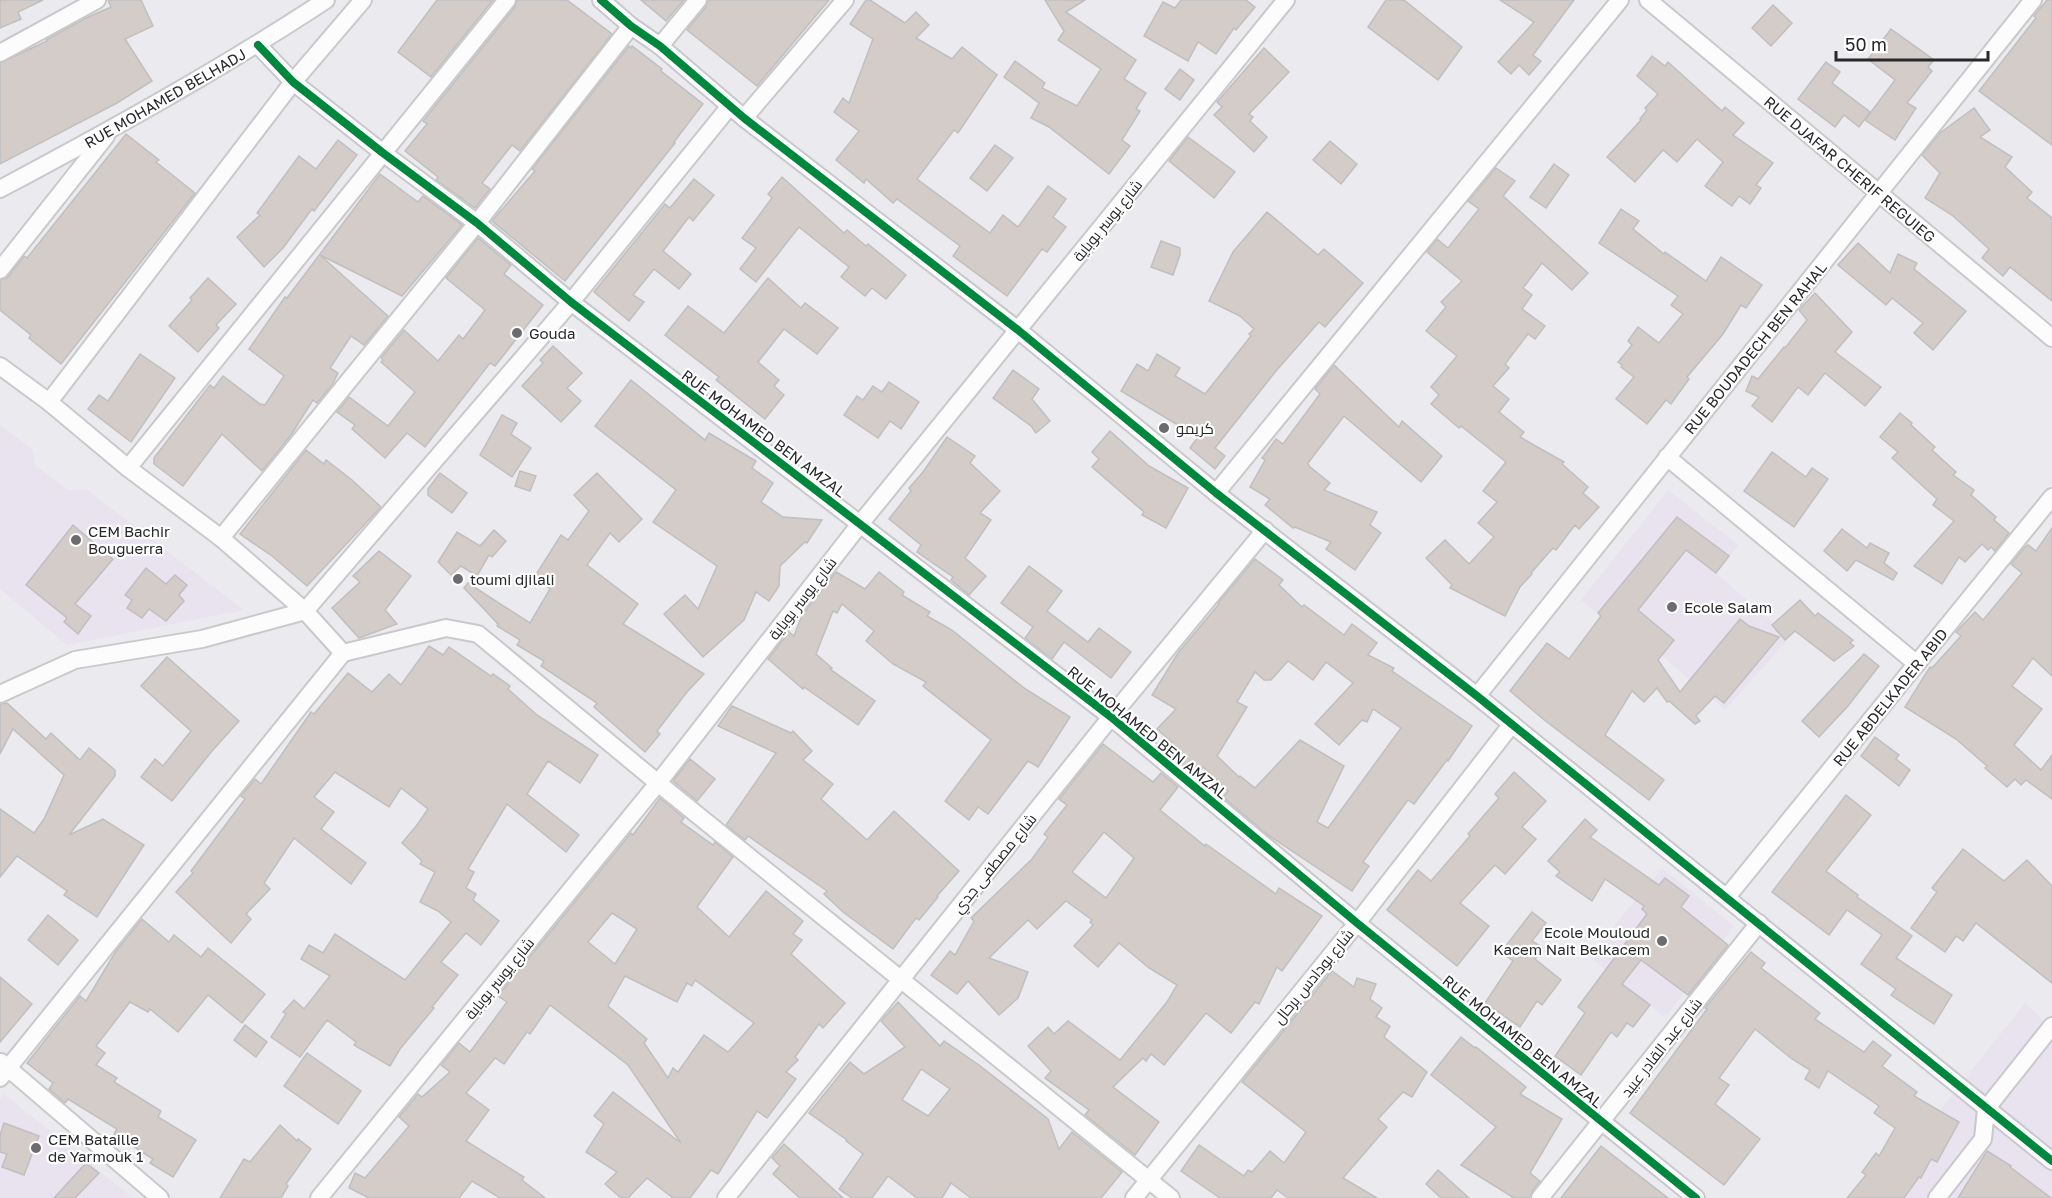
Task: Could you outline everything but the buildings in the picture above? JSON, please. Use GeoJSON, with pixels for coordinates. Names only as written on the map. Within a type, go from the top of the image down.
{"type":"FeatureCollection","features":[{"type":"Feature","properties":{"kind":"street"},"geometry":{"type":"LineString","coordinates":[[0,53],[97,0]]}},
{"type":"Feature","properties":{"kind":"street","name":"RUE MOHAMED BELHADJ"},"geometry":{"type":"LineString","coordinates":[[0,189],[110,130],[258,45],[326,0]]}},
{"type":"Feature","properties":{"kind":"street"},"geometry":{"type":"LineString","coordinates":[[49,402],[293,82],[363,0]]}},
{"type":"Feature","properties":{"kind":"street"},"geometry":{"type":"LineString","coordinates":[[128,468],[507,0]]}},
{"type":"Feature","properties":{"kind":"street"},"geometry":{"type":"LineString","coordinates":[[601,0],[631,26],[660,46],[744,118],[1018,330],[1216,493],[1512,724],[2052,1161]]}},
{"type":"Feature","properties":{"kind":"street"},"geometry":{"type":"LineString","coordinates":[[660,46],[698,0]]}},
{"type":"Feature","properties":{"kind":"street"},"geometry":{"type":"LineString","coordinates":[[744,118],[845,0]]}},
{"type":"Feature","properties":{"kind":"street","name":"شارع يوسر بوباية"},"geometry":{"type":"LineString","coordinates":[[319,1198],[658,783],[860,524],[1286,0]]}},
{"type":"Feature","properties":{"kind":"street"},"geometry":{"type":"LineString","coordinates":[[1216,493],[1620,0]]}},
{"type":"Feature","properties":{"kind":"street","name":"RUE DJAFAR CHERIF REGUIEG"},"geometry":{"type":"LineString","coordinates":[[1648,0],[2052,338]]}},
{"type":"Feature","properties":{"kind":"street","name":"RUE BOUDADECH BEN RAHAL"},"geometry":{"type":"LineString","coordinates":[[1477,696],[2033,0]]}},
{"type":"Feature","properties":{"kind":"street"},"geometry":{"type":"LineString","coordinates":[[221,538],[477,223],[631,26]]}},
{"type":"Feature","properties":{"kind":"street","name":"RUE MOHAMED BEN AMZAL"},"geometry":{"type":"LineString","coordinates":[[258,45],[293,82],[382,153],[477,223],[570,302],[1111,717],[1357,923],[1696,1198]]}},
{"type":"Feature","properties":{"kind":"street"},"geometry":{"type":"LineString","coordinates":[[0,694],[75,660],[202,639],[305,611],[570,302],[730,106]]}},
{"type":"Feature","properties":{"kind":"street"},"geometry":{"type":"LineString","coordinates":[[0,270],[110,130]]}},
{"type":"Feature","properties":{"kind":"street"},"geometry":{"type":"LineString","coordinates":[[0,366],[49,402],[128,468],[221,538],[305,611],[343,653]]}},
{"type":"Feature","properties":{"kind":"street"},"geometry":{"type":"LineString","coordinates":[[1667,458],[1917,664]]}},
{"type":"Feature","properties":{"kind":"street","name":"RUE ABDELKADER ABID"},"geometry":{"type":"LineString","coordinates":[[1727,897],[2052,497]]}},
{"type":"Feature","properties":{"kind":"street","name":"شارع مصطفى جدي"},"geometry":{"type":"LineString","coordinates":[[726,1198],[1111,717],[1265,530]]}},
{"type":"Feature","properties":{"kind":"street"},"geometry":{"type":"LineString","coordinates":[[160,1198],[3,1069],[343,653],[446,628],[478,634],[658,783],[1171,1198]]}},
{"type":"Feature","properties":{"kind":"street","name":"شارع بودادس برحال"},"geometry":{"type":"LineString","coordinates":[[1134,1198],[1357,923],[1512,724]]}},
{"type":"Feature","properties":{"kind":"street","name":"شارع عبد القادر عبيد"},"geometry":{"type":"LineString","coordinates":[[1540,1198],[1759,923]]}},
{"type":"Feature","properties":{"kind":"street"},"geometry":{"type":"LineString","coordinates":[[1937,1198],[1983,1139],[1986,1109],[2052,1026]]}},
{"type":"Feature","properties":{"kind":"shaded area","name":"CEM Bachir Bouguerra"},"geometry":{"type":"Polygon","coordinates":[[[0,425],[33,450],[35,465],[68,490],[86,489],[244,610],[67,645],[0,589],[0,425]]]}},
{"type":"Feature","properties":{"kind":"shaded area","name":"Ecole Salam"},"geometry":{"type":"Polygon","coordinates":[[[1668,490],[1739,545],[1716,573],[1790,637],[1725,710],[1662,656],[1657,662],[1581,600],[1668,490]]]}},
{"type":"Feature","properties":{"kind":"shaded area","name":"Ecole Mouloud Kacem Nait Belkacem"},"geometry":{"type":"Polygon","coordinates":[[[1662,868],[1734,926],[1665,1018],[1589,956],[1662,868]]]}},
{"type":"Feature","properties":{"kind":"shaded area"},"geometry":{"type":"Polygon","coordinates":[[[2025,1003],[2052,1028],[2052,1198],[1870,1198],[2025,1003]]]}},
{"type":"Feature","properties":{"kind":"shaded area","name":"CEM Bataille de Yarmouk 1"},"geometry":{"type":"Polygon","coordinates":[[[4,1094],[133,1198],[0,1198],[0,1099],[4,1094]]]}},
{"type":"Feature","properties":{"kind":"cycle path"},"geometry":{"type":"LineString","coordinates":[[601,0],[631,26],[660,46],[744,118],[1018,330],[1216,493],[1477,696],[2052,1161]]}},
{"type":"Feature","properties":{"kind":"cycle path"},"geometry":{"type":"LineString","coordinates":[[258,45],[293,82],[477,223],[571,302],[1111,717],[1357,923],[1696,1198]]}},
{"type":"Feature","properties":{"kind":"place","name":"Gouda"},"geometry":{"type":"Point","coordinates":[517,333]}},
{"type":"Feature","properties":{"kind":"place","name":"كريمو"},"geometry":{"type":"Point","coordinates":[1164,428]}},
{"type":"Feature","properties":{"kind":"place","name":"CEM Bachir Bouguerra"},"geometry":{"type":"Point","coordinates":[76,540]}},
{"type":"Feature","properties":{"kind":"place","name":"toumi djilali"},"geometry":{"type":"Point","coordinates":[458,579]}},
{"type":"Feature","properties":{"kind":"place","name":"Ecole Salam"},"geometry":{"type":"Point","coordinates":[1672,607]}},
{"type":"Feature","properties":{"kind":"place","name":"Ecole Mouloud Kacem Nait Belkacem"},"geometry":{"type":"Point","coordinates":[1662,941]}},
{"type":"Feature","properties":{"kind":"place","name":"CEM Bataille de Yarmouk 1"},"geometry":{"type":"Point","coordinates":[36,1148]}}]}
